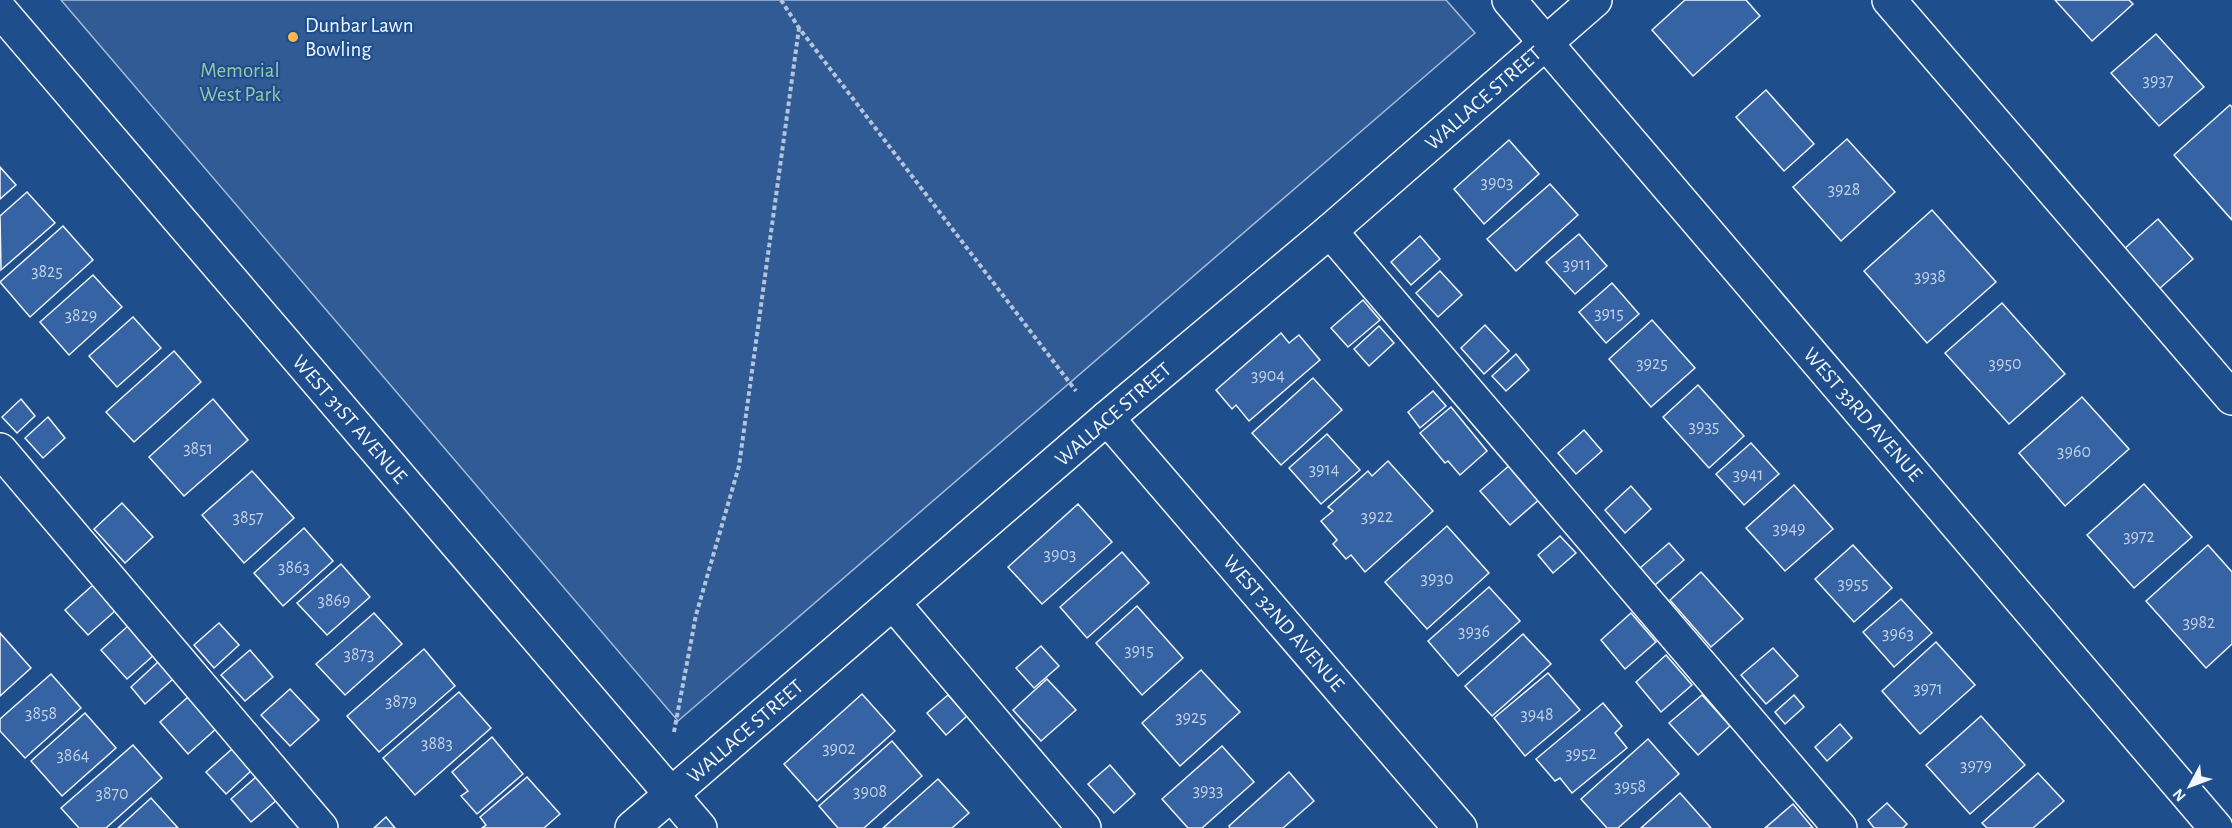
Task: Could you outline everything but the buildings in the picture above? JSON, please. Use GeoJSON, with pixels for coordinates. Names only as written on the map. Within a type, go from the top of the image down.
{"type":"FeatureCollection","features":[{"type":"Feature","properties":{"kind":"street","name":"WEST 33RD AVENUE"},"geometry":{"type":"LineString","coordinates":[[1509,0],[2216,828]]}},
{"type":"Feature","properties":{"kind":"street","name":"WALLACE STREET"},"geometry":{"type":"LineString","coordinates":[[632,828],[1107,418],[1330,231],[1595,0]]}},
{"type":"Feature","properties":{"kind":"street"},"geometry":{"type":"LineString","coordinates":[[1890,0],[2232,398]]}},
{"type":"Feature","properties":{"kind":"street","name":"WEST 31ST AVENUE"},"geometry":{"type":"LineString","coordinates":[[0,10],[700,828]]}},
{"type":"Feature","properties":{"kind":"street"},"geometry":{"type":"LineString","coordinates":[[1330,231],[1840,828]]}},
{"type":"Feature","properties":{"kind":"street","name":"WEST 32ND AVENUE"},"geometry":{"type":"LineString","coordinates":[[1107,418],[1460,828]]}},
{"type":"Feature","properties":{"kind":"street"},"geometry":{"type":"LineString","coordinates":[[0,450],[321,828]]}},
{"type":"Feature","properties":{"kind":"street"},"geometry":{"type":"LineString","coordinates":[[893,603],[1084,828]]}},
{"type":"Feature","properties":{"kind":"path"},"geometry":{"type":"LineString","coordinates":[[782,0],[800,28],[1076,391]]}},
{"type":"Feature","properties":{"kind":"path"},"geometry":{"type":"LineString","coordinates":[[674,732],[696,615],[738,466],[800,28]]}},
{"type":"Feature","properties":{"kind":"green space","name":"Memorial West Park"},"geometry":{"type":"Polygon","coordinates":[[[61,0],[1446,0],[1475,33],[678,721],[61,0]]]}},
{"type":"Feature","properties":{"kind":"place","name":"Dunbar Lawn Bowling"},"geometry":{"type":"Point","coordinates":[293,37]}}]}
